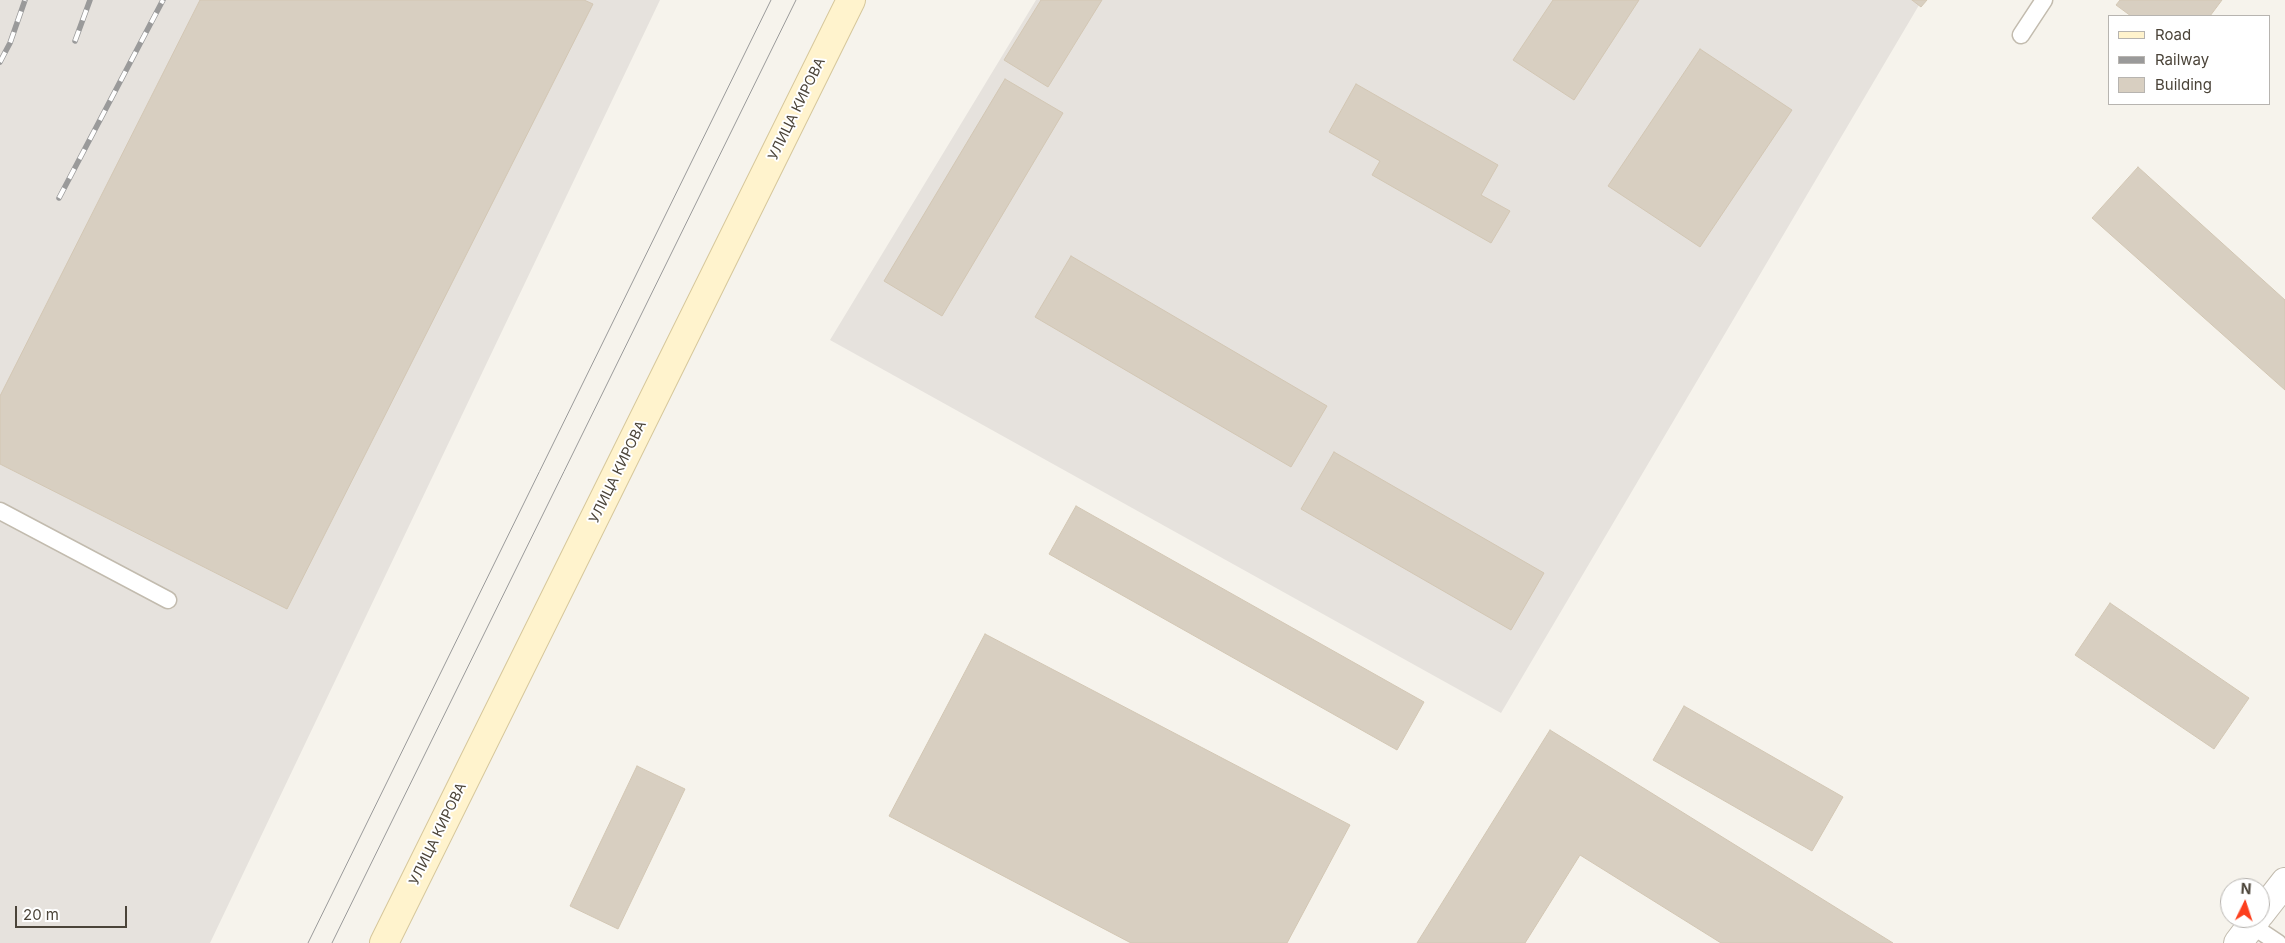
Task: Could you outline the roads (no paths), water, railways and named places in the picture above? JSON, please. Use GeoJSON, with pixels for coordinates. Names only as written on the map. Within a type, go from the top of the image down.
{"type":"FeatureCollection","features":[{"type":"Feature","properties":{"kind":"main road","name":"УЛИЦА КИРОВА"},"geometry":{"type":"LineString","coordinates":[[384,943],[851,0]]}},
{"type":"Feature","properties":{"kind":"street"},"geometry":{"type":"LineString","coordinates":[[2270,902],[2285,882]]}},
{"type":"Feature","properties":{"kind":"lane"},"geometry":{"type":"LineString","coordinates":[[2020,35],[2044,0]]}},
{"type":"Feature","properties":{"kind":"lane"},"geometry":{"type":"LineString","coordinates":[[0,511],[168,600]]}},
{"type":"Feature","properties":{"kind":"lane"},"geometry":{"type":"LineString","coordinates":[[2256,928],[2278,943]]}},
{"type":"Feature","properties":{"kind":"tram line"},"geometry":{"type":"LineString","coordinates":[[308,943],[771,0]]}},
{"type":"Feature","properties":{"kind":"tram line"},"geometry":{"type":"LineString","coordinates":[[332,943],[796,0]]}},
{"type":"Feature","properties":{"kind":"railway"},"geometry":{"type":"LineString","coordinates":[[0,62],[10,43],[25,0]]}},
{"type":"Feature","properties":{"kind":"railway"},"geometry":{"type":"LineString","coordinates":[[75,41],[90,0]]}},
{"type":"Feature","properties":{"kind":"railway"},"geometry":{"type":"LineString","coordinates":[[59,198],[163,0]]}}]}
